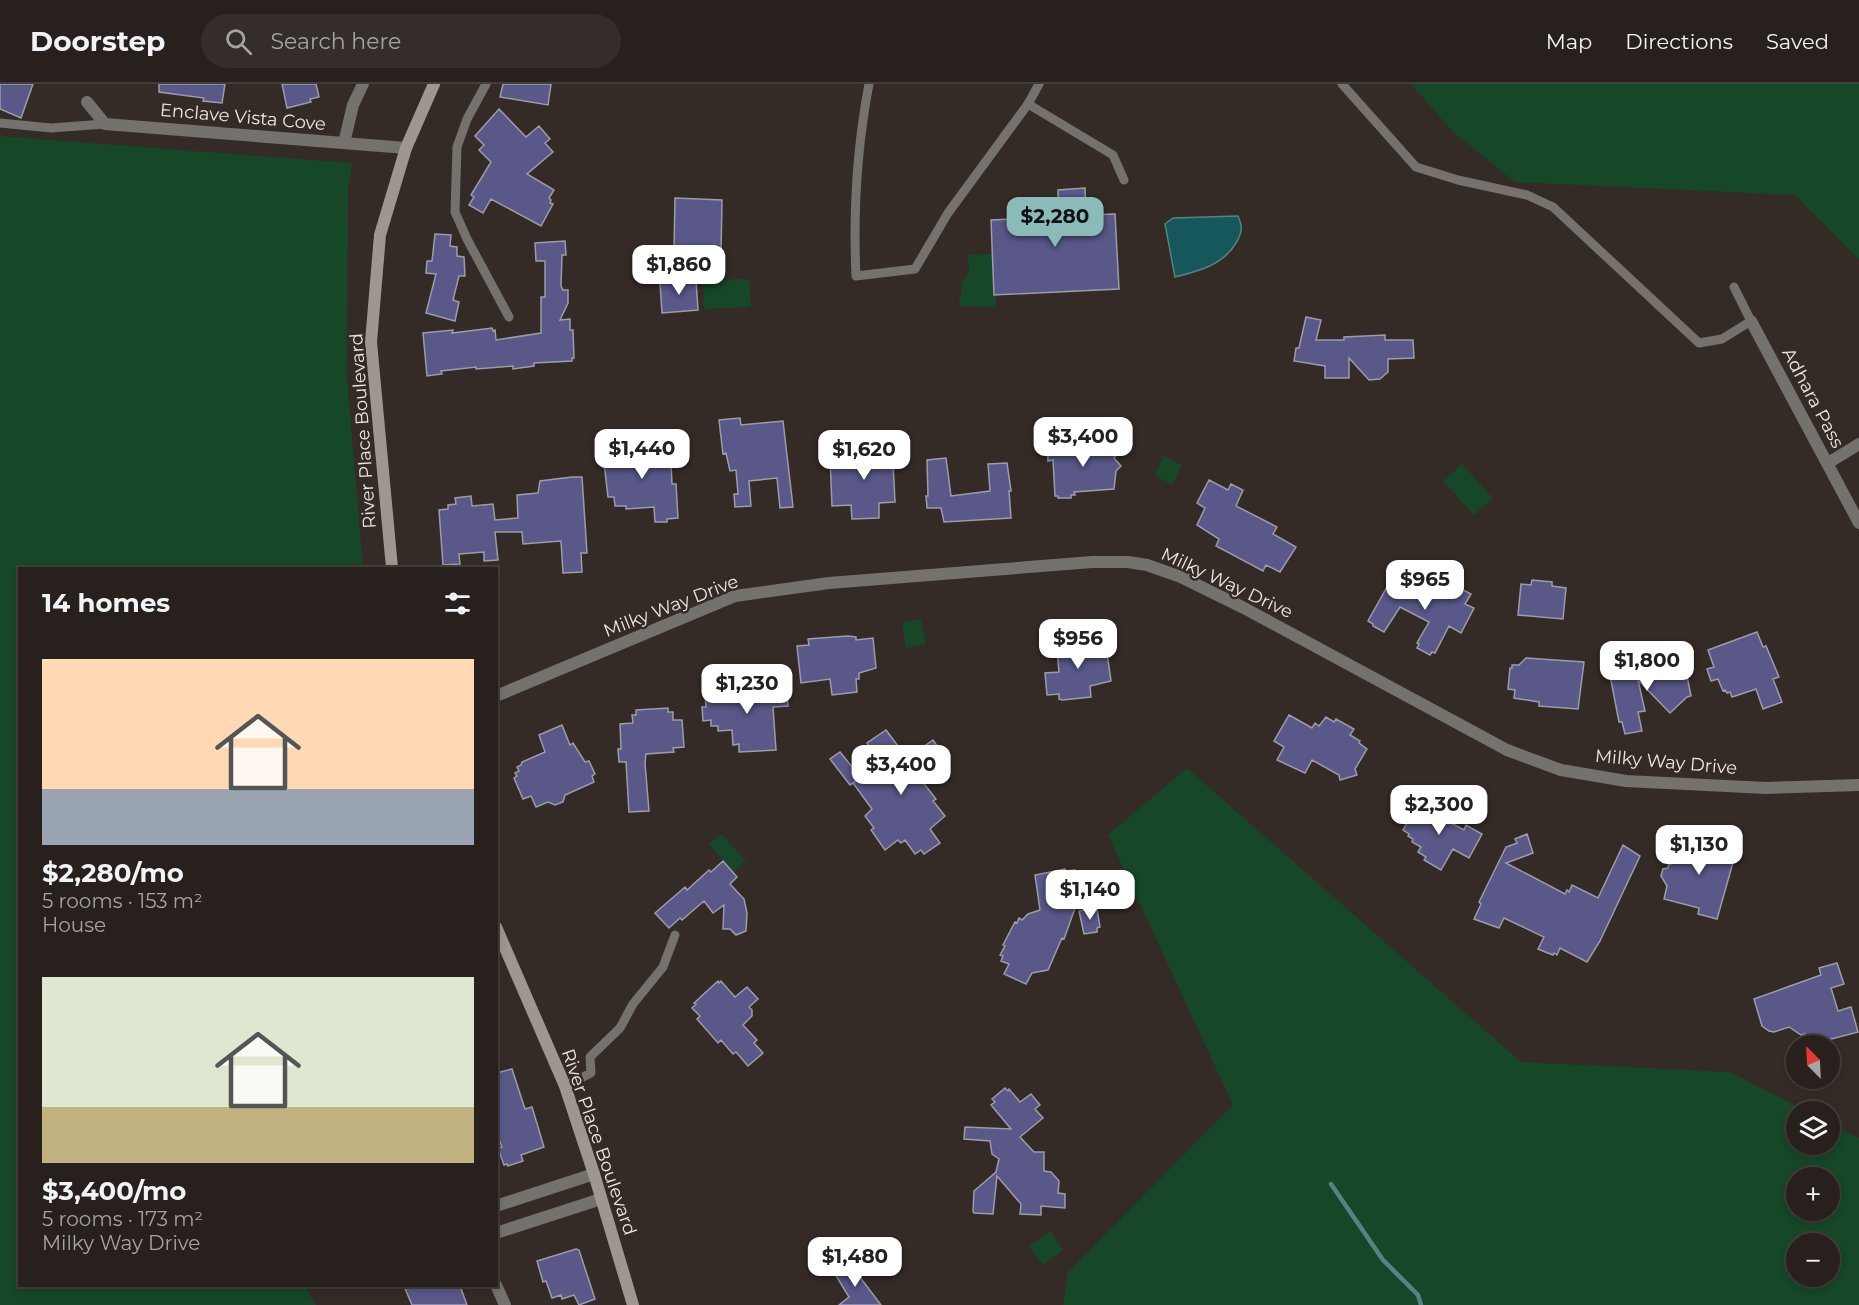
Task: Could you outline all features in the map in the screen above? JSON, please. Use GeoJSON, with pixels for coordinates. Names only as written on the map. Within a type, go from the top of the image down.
{"type":"FeatureCollection","features":[{"type":"Feature","properties":{"kind":"street"},"geometry":{"type":"LineString","coordinates":[[344,143],[353,105],[363,84]]}},
{"type":"Feature","properties":{"kind":"street","name":"River Place Boulevard"},"geometry":{"type":"LineString","coordinates":[[392,567],[371,342],[380,235],[406,148],[434,84]]}},
{"type":"Feature","properties":{"kind":"street"},"geometry":{"type":"LineString","coordinates":[[87,102],[105,124]]}},
{"type":"Feature","properties":{"kind":"street","name":"Enclave Vista Cove"},"geometry":{"type":"LineString","coordinates":[[105,124],[406,148]]}},
{"type":"Feature","properties":{"kind":"street","name":"Adhara Pass"},"geometry":{"type":"LineString","coordinates":[[1751,321],[1859,523]]}},
{"type":"Feature","properties":{"kind":"street"},"geometry":{"type":"LineString","coordinates":[[1828,463],[1859,444]]}},
{"type":"Feature","properties":{"kind":"street","name":"Milky Way Drive"},"geometry":{"type":"LineString","coordinates":[[498,695],[735,596],[829,583],[1092,561],[1128,562],[1147,565],[1181,577],[1244,608],[1507,750],[1561,770],[1626,780],[1766,788],[1859,785]]}},
{"type":"Feature","properties":{"kind":"street","name":"River Place Boulevard"},"geometry":{"type":"LineString","coordinates":[[498,932],[565,1086],[633,1305]]}},
{"type":"Feature","properties":{"kind":"street"},"geometry":{"type":"LineString","coordinates":[[498,1205],[594,1174]]}},
{"type":"Feature","properties":{"kind":"street"},"geometry":{"type":"LineString","coordinates":[[498,1232],[601,1199]]}},
{"type":"Feature","properties":{"kind":"street"},"geometry":{"type":"LineString","coordinates":[[497,1287],[505,1305]]}},
{"type":"Feature","properties":{"kind":"lane"},"geometry":{"type":"LineString","coordinates":[[486,84],[467,119],[457,147],[455,212],[509,317]]}},
{"type":"Feature","properties":{"kind":"lane"},"geometry":{"type":"LineString","coordinates":[[869,84],[861,125],[854,221],[856,276],[915,269],[948,213],[1028,104],[1039,84]]}},
{"type":"Feature","properties":{"kind":"lane"},"geometry":{"type":"LineString","coordinates":[[1342,84],[1416,167],[1458,180],[1527,195],[1553,207],[1699,343],[1722,339],[1751,321],[1734,287]]}},
{"type":"Feature","properties":{"kind":"lane"},"geometry":{"type":"LineString","coordinates":[[1028,104],[1113,155],[1124,180]]}},
{"type":"Feature","properties":{"kind":"lane"},"geometry":{"type":"LineString","coordinates":[[0,123],[51,128],[105,124]]}},
{"type":"Feature","properties":{"kind":"lane"},"geometry":{"type":"LineString","coordinates":[[565,1086],[591,1073],[590,1057],[620,1028],[633,1004],[663,967],[675,935]]}},
{"type":"Feature","properties":{"kind":"green space"},"geometry":{"type":"Polygon","coordinates":[[[1411,84],[1859,84],[1859,260],[1795,195],[1515,182],[1453,132],[1411,84]]]}},
{"type":"Feature","properties":{"kind":"green space"},"geometry":{"type":"Polygon","coordinates":[[[0,136],[352,163],[348,190],[347,378],[363,567],[18,567],[18,1287],[306,1287],[316,1305],[0,1305],[0,136]]]}},
{"type":"Feature","properties":{"kind":"green space"},"geometry":{"type":"Polygon","coordinates":[[[994,254],[996,307],[959,306],[963,280],[969,273],[968,255],[994,254]]]}},
{"type":"Feature","properties":{"kind":"green space"},"geometry":{"type":"Polygon","coordinates":[[[749,279],[751,307],[704,309],[703,280],[749,279]]]}},
{"type":"Feature","properties":{"kind":"green space"},"geometry":{"type":"Polygon","coordinates":[[[1164,456],[1182,465],[1172,485],[1154,475],[1164,456]]]}},
{"type":"Feature","properties":{"kind":"green space"},"geometry":{"type":"Polygon","coordinates":[[[1462,464],[1493,498],[1474,515],[1443,481],[1462,464]]]}},
{"type":"Feature","properties":{"kind":"green space"},"geometry":{"type":"Polygon","coordinates":[[[921,619],[926,644],[906,648],[902,623],[921,619]]]}},
{"type":"Feature","properties":{"kind":"green space"},"geometry":{"type":"Polygon","coordinates":[[[1187,768],[1521,1062],[1730,1072],[1787,1101],[1786,1155],[1840,1155],[1840,1129],[1859,1138],[1859,1305],[1063,1305],[1068,1272],[1233,1105],[1108,835],[1187,768]]]}},
{"type":"Feature","properties":{"kind":"green space"},"geometry":{"type":"Polygon","coordinates":[[[722,834],[746,861],[734,872],[709,844],[722,834]]]}},
{"type":"Feature","properties":{"kind":"green space"},"geometry":{"type":"Polygon","coordinates":[[[1050,1231],[1063,1250],[1043,1265],[1029,1246],[1050,1231]]]}},
{"type":"Feature","properties":{"kind":"water"},"geometry":{"type":"Polygon","coordinates":[[[1238,216],[1241,227],[1240,236],[1231,251],[1217,262],[1175,277],[1165,224],[1173,218],[1238,216]]]}},
{"type":"Feature","properties":{"kind":"building"},"geometry":{"type":"Polygon","coordinates":[[[0,84],[33,84],[21,118],[0,109],[0,84]]]}},
{"type":"Feature","properties":{"kind":"building"},"geometry":{"type":"Polygon","coordinates":[[[159,84],[225,84],[222,103],[203,101],[204,98],[159,92],[159,84]]]}},
{"type":"Feature","properties":{"kind":"building"},"geometry":{"type":"Polygon","coordinates":[[[282,84],[316,84],[319,97],[310,99],[311,102],[287,108],[282,84]]]}},
{"type":"Feature","properties":{"kind":"building"},"geometry":{"type":"Polygon","coordinates":[[[503,84],[551,84],[548,105],[500,97],[503,84]]]}},
{"type":"Feature","properties":{"kind":"building"},"geometry":{"type":"Polygon","coordinates":[[[499,109],[526,137],[539,126],[550,139],[545,143],[553,152],[527,174],[554,190],[549,198],[550,203],[553,204],[541,226],[491,199],[483,213],[469,205],[474,197],[471,195],[491,162],[479,150],[484,145],[475,136],[499,109]]]}},
{"type":"Feature","properties":{"kind":"building"},"geometry":{"type":"Polygon","coordinates":[[[1085,188],[1086,215],[1115,214],[1119,289],[994,295],[991,220],[1012,219],[1011,210],[1035,209],[1035,199],[1058,198],[1058,190],[1085,188]]]}},
{"type":"Feature","properties":{"kind":"building"},"geometry":{"type":"Polygon","coordinates":[[[675,198],[722,200],[721,253],[674,251],[675,198]]]}},
{"type":"Feature","properties":{"kind":"building"},"geometry":{"type":"Polygon","coordinates":[[[435,234],[451,235],[450,246],[457,247],[457,256],[464,257],[465,276],[459,276],[453,300],[459,302],[455,321],[426,313],[436,274],[426,273],[427,261],[432,261],[435,234]]]}},
{"type":"Feature","properties":{"kind":"building"},"geometry":{"type":"Polygon","coordinates":[[[565,241],[566,255],[562,255],[561,286],[563,290],[568,290],[568,303],[560,320],[570,319],[570,330],[573,330],[574,358],[572,361],[534,363],[534,366],[513,369],[513,366],[476,369],[476,367],[441,371],[442,374],[427,376],[423,333],[453,330],[452,333],[492,328],[493,331],[495,330],[496,340],[541,333],[541,297],[545,297],[545,261],[536,261],[535,243],[565,241]]]}},
{"type":"Feature","properties":{"kind":"building"},"geometry":{"type":"Polygon","coordinates":[[[696,280],[698,310],[662,313],[660,283],[696,280]]]}},
{"type":"Feature","properties":{"kind":"building"},"geometry":{"type":"Polygon","coordinates":[[[1306,317],[1321,320],[1316,340],[1344,340],[1344,337],[1385,335],[1385,340],[1413,340],[1414,358],[1388,359],[1388,372],[1380,379],[1369,380],[1349,358],[1349,378],[1325,378],[1325,366],[1294,361],[1306,317]]]}},
{"type":"Feature","properties":{"kind":"building"},"geometry":{"type":"Polygon","coordinates":[[[740,418],[741,425],[783,421],[793,507],[780,508],[777,478],[749,481],[751,506],[735,507],[734,494],[738,494],[736,470],[730,471],[726,453],[723,454],[719,420],[740,418]]]}},
{"type":"Feature","properties":{"kind":"building"},"geometry":{"type":"Polygon","coordinates":[[[1114,437],[1117,454],[1114,458],[1121,466],[1116,471],[1114,489],[1074,492],[1075,495],[1071,495],[1071,498],[1055,496],[1053,460],[1048,461],[1047,440],[1064,438],[1064,451],[1100,449],[1100,438],[1114,437]]]}},
{"type":"Feature","properties":{"kind":"building"},"geometry":{"type":"Polygon","coordinates":[[[660,441],[661,464],[671,463],[672,484],[676,484],[678,518],[667,519],[667,522],[655,522],[654,507],[626,509],[626,506],[615,506],[614,497],[608,497],[604,463],[608,463],[608,451],[625,450],[625,443],[660,441]]]}},
{"type":"Feature","properties":{"kind":"building"},"geometry":{"type":"Polygon","coordinates":[[[892,442],[895,502],[879,503],[879,518],[852,519],[851,505],[832,506],[830,457],[872,455],[871,443],[892,442]]]}},
{"type":"Feature","properties":{"kind":"building"},"geometry":{"type":"Polygon","coordinates":[[[946,458],[951,496],[990,491],[988,464],[1007,463],[1011,491],[1009,491],[1011,518],[944,522],[941,508],[927,508],[927,460],[946,458]]]}},
{"type":"Feature","properties":{"kind":"building"},"geometry":{"type":"Polygon","coordinates":[[[582,477],[587,553],[581,553],[582,572],[563,573],[561,541],[523,544],[522,532],[495,532],[498,560],[484,561],[484,552],[459,554],[460,564],[443,565],[439,510],[448,509],[448,505],[456,504],[455,498],[471,496],[472,506],[493,504],[495,520],[518,518],[517,495],[538,493],[540,481],[582,477]]]}},
{"type":"Feature","properties":{"kind":"building"},"geometry":{"type":"Polygon","coordinates":[[[1209,480],[1228,490],[1231,484],[1243,490],[1236,506],[1277,527],[1273,534],[1296,547],[1280,572],[1266,565],[1263,571],[1216,546],[1219,539],[1197,525],[1205,508],[1197,503],[1209,480]]]}},
{"type":"Feature","properties":{"kind":"building"},"geometry":{"type":"Polygon","coordinates":[[[1392,578],[1429,598],[1442,579],[1471,594],[1465,604],[1474,608],[1461,633],[1449,626],[1435,653],[1432,652],[1430,655],[1417,648],[1419,644],[1417,643],[1429,622],[1400,607],[1384,632],[1373,626],[1368,621],[1392,578]]]}},
{"type":"Feature","properties":{"kind":"building"},"geometry":{"type":"Polygon","coordinates":[[[1532,580],[1552,582],[1552,586],[1566,588],[1563,619],[1518,615],[1521,584],[1531,585],[1532,580]]]}},
{"type":"Feature","properties":{"kind":"building"},"geometry":{"type":"Polygon","coordinates":[[[1757,632],[1763,647],[1766,646],[1779,677],[1773,679],[1782,702],[1763,709],[1756,689],[1732,697],[1730,692],[1723,691],[1718,679],[1711,681],[1707,669],[1714,667],[1708,650],[1757,632]]]}},
{"type":"Feature","properties":{"kind":"building"},"geometry":{"type":"Polygon","coordinates":[[[856,637],[856,640],[873,638],[876,668],[859,673],[859,679],[856,679],[857,692],[832,695],[830,679],[801,683],[797,646],[809,645],[808,639],[856,637]]]}},
{"type":"Feature","properties":{"kind":"building"},"geometry":{"type":"Polygon","coordinates":[[[1090,639],[1091,643],[1098,643],[1099,647],[1106,646],[1111,681],[1090,686],[1091,697],[1062,700],[1059,699],[1059,694],[1047,695],[1045,673],[1059,672],[1057,650],[1059,650],[1059,644],[1063,641],[1090,639]]]}},
{"type":"Feature","properties":{"kind":"building"},"geometry":{"type":"Polygon","coordinates":[[[1526,658],[1584,662],[1578,709],[1539,706],[1539,702],[1514,698],[1515,690],[1508,689],[1510,668],[1512,665],[1519,665],[1526,658]]]}},
{"type":"Feature","properties":{"kind":"building"},"geometry":{"type":"Polygon","coordinates":[[[1672,660],[1675,670],[1680,669],[1682,677],[1687,676],[1691,696],[1670,713],[1638,680],[1645,711],[1638,712],[1642,731],[1625,734],[1622,722],[1619,722],[1609,670],[1628,666],[1629,672],[1633,671],[1633,674],[1658,669],[1657,663],[1672,660]]]}},
{"type":"Feature","properties":{"kind":"building"},"geometry":{"type":"Polygon","coordinates":[[[757,685],[757,688],[786,685],[788,706],[773,707],[776,750],[739,752],[739,744],[733,745],[732,730],[718,731],[718,726],[711,726],[711,720],[703,721],[702,707],[706,707],[705,694],[729,690],[729,687],[757,685]]]}},
{"type":"Feature","properties":{"kind":"building"},"geometry":{"type":"Polygon","coordinates":[[[668,708],[668,712],[673,712],[673,720],[682,720],[684,747],[673,748],[674,752],[646,754],[649,811],[629,812],[626,762],[619,762],[620,724],[633,723],[632,715],[636,715],[636,710],[668,708]]]}},
{"type":"Feature","properties":{"kind":"building"},"geometry":{"type":"Polygon","coordinates":[[[1289,715],[1312,728],[1315,723],[1319,726],[1326,717],[1334,722],[1336,719],[1354,729],[1350,735],[1367,749],[1355,769],[1357,775],[1340,780],[1339,775],[1312,760],[1305,773],[1277,760],[1284,747],[1274,741],[1289,715]]]}},
{"type":"Feature","properties":{"kind":"building"},"geometry":{"type":"Polygon","coordinates":[[[562,725],[570,745],[573,743],[585,762],[589,761],[595,774],[592,776],[594,782],[565,795],[563,802],[555,805],[548,802],[536,807],[531,796],[523,799],[514,778],[517,776],[515,773],[519,771],[517,767],[522,762],[545,752],[539,735],[562,725]]]}},
{"type":"Feature","properties":{"kind":"building"},"geometry":{"type":"Polygon","coordinates":[[[886,730],[907,758],[933,740],[940,750],[935,754],[940,760],[918,776],[936,799],[933,801],[945,816],[930,829],[940,843],[924,854],[921,850],[915,854],[905,840],[901,843],[898,840],[885,850],[871,830],[874,828],[865,816],[872,809],[853,783],[882,763],[867,743],[886,730]]]}},
{"type":"Feature","properties":{"kind":"building"},"geometry":{"type":"Polygon","coordinates":[[[840,752],[861,778],[850,785],[830,759],[840,752]]]}},
{"type":"Feature","properties":{"kind":"building"},"geometry":{"type":"Polygon","coordinates":[[[1414,803],[1464,830],[1466,825],[1482,834],[1469,858],[1453,849],[1441,870],[1424,860],[1426,857],[1418,852],[1421,847],[1412,842],[1413,839],[1403,830],[1407,823],[1404,822],[1414,803]]]}},
{"type":"Feature","properties":{"kind":"building"},"geometry":{"type":"Polygon","coordinates":[[[1527,834],[1533,853],[1506,863],[1565,894],[1567,890],[1569,892],[1572,885],[1598,898],[1623,845],[1640,856],[1600,941],[1587,962],[1560,948],[1557,955],[1538,949],[1544,937],[1504,918],[1499,928],[1474,919],[1481,904],[1479,902],[1506,847],[1517,843],[1515,839],[1527,834]]]}},
{"type":"Feature","properties":{"kind":"building"},"geometry":{"type":"Polygon","coordinates":[[[1684,839],[1736,852],[1717,919],[1698,914],[1699,908],[1664,899],[1667,886],[1661,876],[1663,869],[1668,868],[1669,863],[1671,864],[1677,840],[1683,841],[1684,839]]]}},
{"type":"Feature","properties":{"kind":"building"},"geometry":{"type":"Polygon","coordinates":[[[723,861],[737,877],[730,884],[744,899],[747,913],[746,931],[736,935],[730,929],[723,929],[724,905],[713,913],[704,901],[669,928],[655,913],[685,887],[687,890],[723,861]]]}},
{"type":"Feature","properties":{"kind":"building"},"geometry":{"type":"Polygon","coordinates":[[[1065,869],[1066,871],[1075,870],[1078,900],[1064,939],[1062,938],[1048,970],[1032,973],[1026,984],[1004,974],[1009,964],[1001,961],[1003,956],[1000,955],[1015,922],[1017,923],[1019,918],[1022,920],[1028,914],[1040,910],[1035,875],[1065,869]]]}},
{"type":"Feature","properties":{"kind":"building"},"geometry":{"type":"Polygon","coordinates":[[[1097,909],[1100,927],[1097,928],[1097,932],[1084,934],[1079,911],[1097,909]]]}},
{"type":"Feature","properties":{"kind":"building"},"geometry":{"type":"Polygon","coordinates":[[[1837,963],[1844,984],[1831,988],[1838,1011],[1851,1007],[1858,1032],[1840,1037],[1801,1035],[1789,1027],[1774,1032],[1762,1026],[1754,999],[1821,975],[1819,968],[1837,963]]]}},
{"type":"Feature","properties":{"kind":"building"},"geometry":{"type":"Polygon","coordinates":[[[718,981],[719,983],[721,981],[735,997],[747,987],[758,999],[749,1007],[752,1010],[752,1016],[743,1025],[757,1040],[754,1043],[763,1053],[748,1066],[721,1040],[718,1043],[697,1019],[700,1016],[692,1008],[696,1004],[694,1003],[718,981]]]}},
{"type":"Feature","properties":{"kind":"building"},"geometry":{"type":"Polygon","coordinates":[[[512,1069],[525,1109],[532,1107],[544,1147],[521,1155],[523,1161],[508,1166],[504,1165],[498,1148],[502,1147],[498,1136],[498,1072],[512,1069]]]}},
{"type":"Feature","properties":{"kind":"building"},"geometry":{"type":"Polygon","coordinates":[[[1005,1088],[1008,1091],[1009,1089],[1020,1102],[1031,1094],[1040,1105],[1035,1109],[1043,1118],[1020,1137],[1034,1152],[1044,1152],[1044,1171],[1051,1172],[1059,1181],[1058,1193],[1065,1194],[1065,1208],[1041,1206],[1041,1215],[1020,1214],[1021,1204],[997,1176],[993,1214],[974,1213],[973,1211],[974,1191],[996,1172],[999,1159],[992,1154],[990,1141],[964,1139],[965,1127],[1011,1129],[991,1105],[995,1102],[992,1099],[1005,1088]]]}},
{"type":"Feature","properties":{"kind":"building"},"geometry":{"type":"Polygon","coordinates":[[[579,1250],[595,1299],[579,1305],[574,1295],[562,1299],[561,1295],[552,1298],[546,1281],[543,1282],[537,1261],[579,1250]]]}},
{"type":"Feature","properties":{"kind":"building"},"geometry":{"type":"Polygon","coordinates":[[[850,1264],[881,1305],[839,1305],[849,1297],[835,1274],[850,1264]]]}},
{"type":"Feature","properties":{"kind":"building"},"geometry":{"type":"Polygon","coordinates":[[[404,1287],[460,1287],[467,1305],[412,1305],[404,1287]]]}},
{"type":"Feature","properties":{"kind":"waterway"},"geometry":{"type":"LineString","coordinates":[[1331,1184],[1383,1260],[1418,1295],[1421,1305]]}}]}
